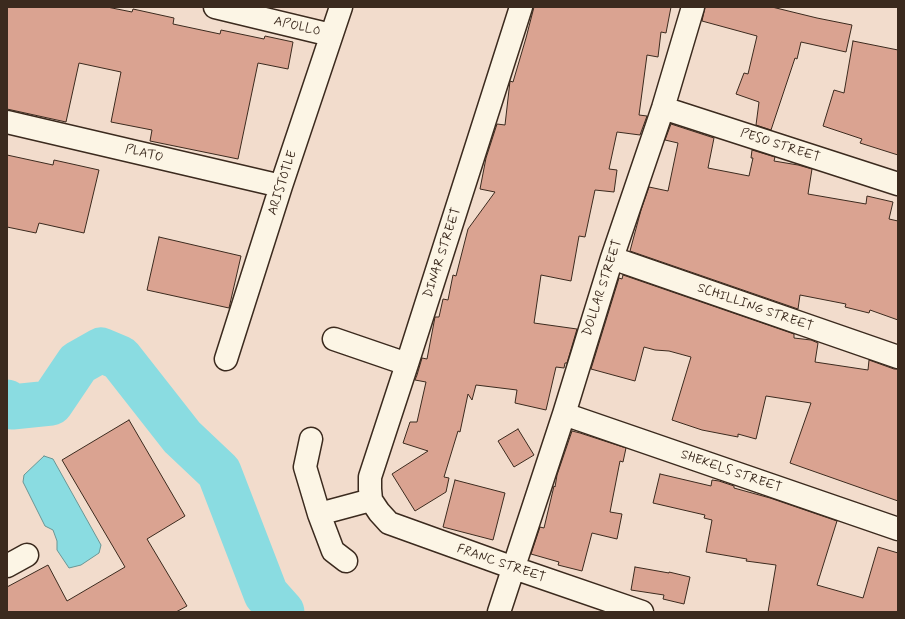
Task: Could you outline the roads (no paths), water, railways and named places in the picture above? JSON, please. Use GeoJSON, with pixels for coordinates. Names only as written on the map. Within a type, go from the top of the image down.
{"type":"FeatureCollection","features":[{"type":"Feature","properties":{"kind":"street","name":"APOLLO"},"geometry":{"type":"LineString","coordinates":[[215,7],[331,36]]}},
{"type":"Feature","properties":{"kind":"street","name":"ARISTOTLE"},"geometry":{"type":"LineString","coordinates":[[226,359],[340,7]]}},
{"type":"Feature","properties":{"kind":"street","name":"DINAR STREET"},"geometry":{"type":"LineString","coordinates":[[371,500],[370,477],[521,7]]}},
{"type":"Feature","properties":{"kind":"street","name":"DOLLAR STREET"},"geometry":{"type":"LineString","coordinates":[[499,612],[564,414],[612,258],[663,108],[693,7]]}},
{"type":"Feature","properties":{"kind":"street","name":"PESO STREET"},"geometry":{"type":"LineString","coordinates":[[663,108],[898,184]]}},
{"type":"Feature","properties":{"kind":"street","name":"PLATO"},"geometry":{"type":"LineString","coordinates":[[7,122],[282,186]]}},
{"type":"Feature","properties":{"kind":"street","name":"SCHILLING STREET"},"geometry":{"type":"LineString","coordinates":[[612,258],[898,357]]}},
{"type":"Feature","properties":{"kind":"street"},"geometry":{"type":"LineString","coordinates":[[334,339],[407,364]]}},
{"type":"Feature","properties":{"kind":"street","name":"SHEKELS STREET"},"geometry":{"type":"LineString","coordinates":[[564,414],[898,529]]}},
{"type":"Feature","properties":{"kind":"street"},"geometry":{"type":"LineString","coordinates":[[312,439],[305,467],[318,514],[333,551],[346,561]]}},
{"type":"Feature","properties":{"kind":"street"},"geometry":{"type":"LineString","coordinates":[[318,514],[371,500]]}},
{"type":"Feature","properties":{"kind":"street","name":"FRANC STREET"},"geometry":{"type":"LineString","coordinates":[[371,500],[389,523],[642,612]]}},
{"type":"Feature","properties":{"kind":"street"},"geometry":{"type":"LineString","coordinates":[[7,566],[26,555]]}},
{"type":"Feature","properties":{"kind":"water"},"geometry":{"type":"Polygon","coordinates":[[[44,456],[53,459],[101,545],[99,553],[81,565],[69,568],[57,550],[57,541],[53,530],[45,526],[23,482],[24,475],[44,456]]]}},
{"type":"Feature","properties":{"kind":"waterway"},"geometry":{"type":"LineString","coordinates":[[7,402],[12,407],[51,403],[78,363],[101,350],[120,358],[182,437],[219,472],[266,594],[282,612]]}}]}
